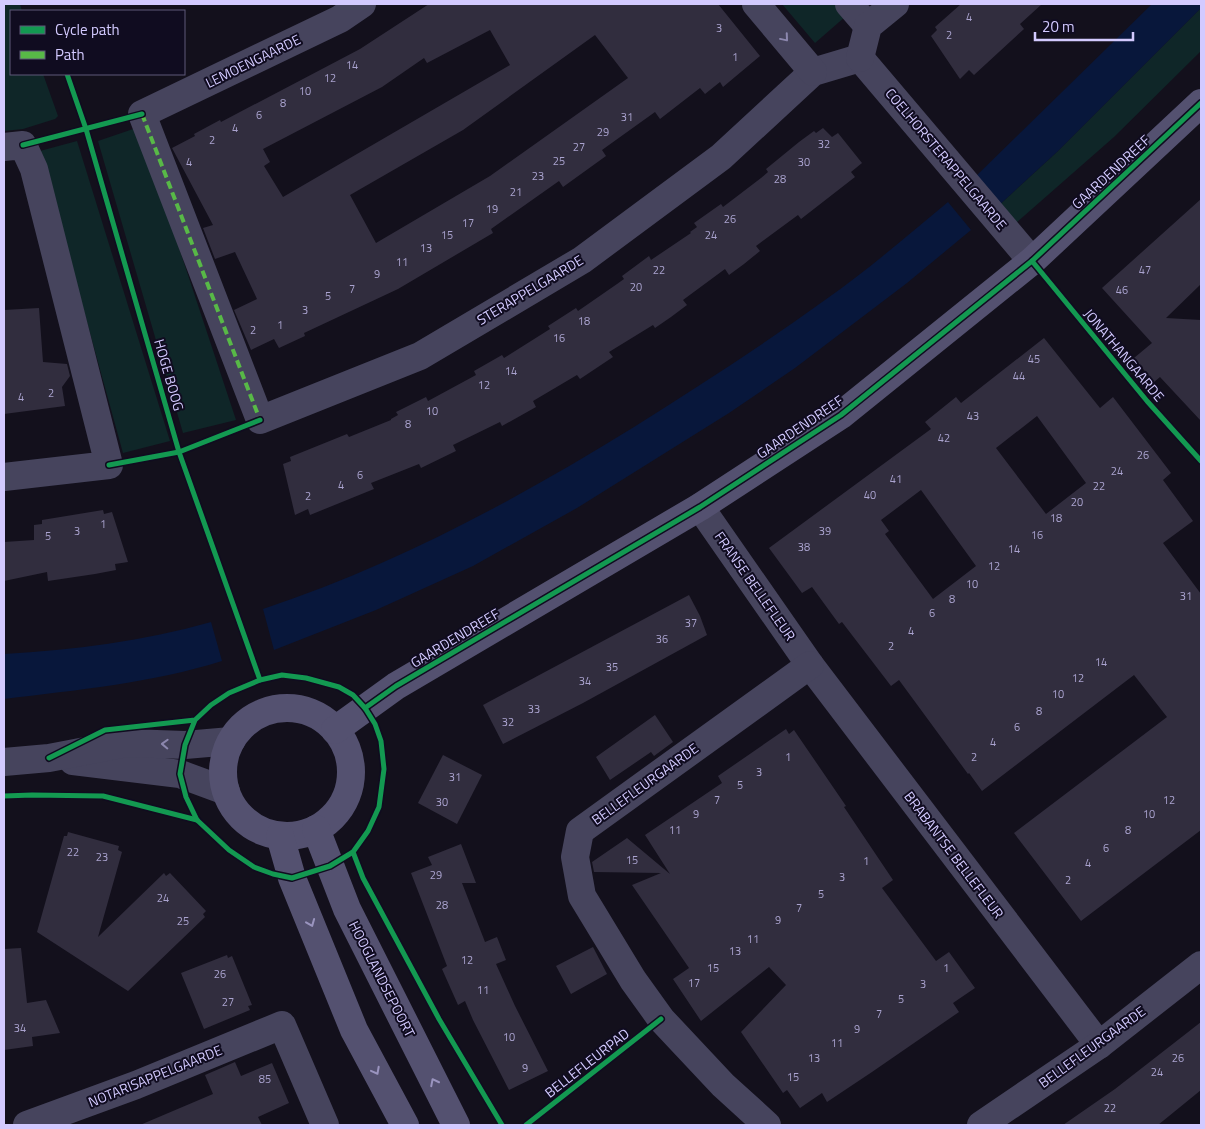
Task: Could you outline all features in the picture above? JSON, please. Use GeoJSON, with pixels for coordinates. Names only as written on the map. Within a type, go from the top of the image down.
{"type":"FeatureCollection","features":[{"type":"Feature","properties":{"kind":"street","name":"LEMOENGAARDE"},"geometry":{"type":"LineString","coordinates":[[260,420],[142,114],[340,19],[362,4]]}},
{"type":"Feature","properties":{"kind":"street"},"geometry":{"type":"LineString","coordinates":[[756,4],[813,72]]}},
{"type":"Feature","properties":{"kind":"street"},"geometry":{"type":"LineString","coordinates":[[849,4],[868,26]]}},
{"type":"Feature","properties":{"kind":"street"},"geometry":{"type":"LineString","coordinates":[[860,58],[868,26],[895,4]]}},
{"type":"Feature","properties":{"kind":"street","name":"STERAPPELGAARDE"},"geometry":{"type":"LineString","coordinates":[[260,420],[420,356],[582,260],[721,157],[813,72],[860,58]]}},
{"type":"Feature","properties":{"kind":"street","name":"COELHORSTERAPPELGAARDE"},"geometry":{"type":"LineString","coordinates":[[860,58],[1032,261]]}},
{"type":"Feature","properties":{"kind":"street","name":"GAARDENDREEF"},"geometry":{"type":"LineString","coordinates":[[335,730],[396,686],[700,507],[841,415],[1032,261],[1201,103]]}},
{"type":"Feature","properties":{"kind":"street"},"geometry":{"type":"LineString","coordinates":[[4,477],[109,465],[34,169],[13,146]]}},
{"type":"Feature","properties":{"kind":"street","name":"FRANSE BELLEFLEUR"},"geometry":{"type":"LineString","coordinates":[[700,507],[810,665]]}},
{"type":"Feature","properties":{"kind":"street","name":"BRABANTSE BELLEFLEUR"},"geometry":{"type":"LineString","coordinates":[[810,665],[1098,1045]]}},
{"type":"Feature","properties":{"kind":"street","name":"BELLEFLEURGAARDE"},"geometry":{"type":"LineString","coordinates":[[767,1125],[722,1085],[661,1019],[632,980],[582,896],[575,857],[580,831],[810,665]]}},
{"type":"Feature","properties":{"kind":"street"},"geometry":{"type":"LineString","coordinates":[[297,709],[310,712],[322,718],[335,730],[343,741],[351,765],[349,789],[345,800],[332,818],[316,829],[296,836],[280,836],[258,830],[239,814],[226,791],[224,763],[231,741],[251,720],[271,710],[297,709]]}},
{"type":"Feature","properties":{"kind":"street"},"geometry":{"type":"LineString","coordinates":[[4,762],[49,758],[127,743],[185,745],[231,741]]}},
{"type":"Feature","properties":{"kind":"street"},"geometry":{"type":"LineString","coordinates":[[49,758],[180,774],[226,791]]}},
{"type":"Feature","properties":{"kind":"street","name":"HOOGLANDSEPOORT"},"geometry":{"type":"LineString","coordinates":[[316,829],[347,909],[456,1125]]}},
{"type":"Feature","properties":{"kind":"street"},"geometry":{"type":"LineString","coordinates":[[280,836],[292,878],[354,1030],[405,1125]]}},
{"type":"Feature","properties":{"kind":"street","name":"BELLEFLEURGAARDE"},"geometry":{"type":"LineString","coordinates":[[981,1125],[1098,1045],[1201,965]]}},
{"type":"Feature","properties":{"kind":"street","name":"NOTARISAPPELGAARDE"},"geometry":{"type":"LineString","coordinates":[[27,1125],[136,1085],[282,1025],[324,1125]]}},
{"type":"Feature","properties":{"kind":"green space"},"geometry":{"type":"Polygon","coordinates":[[[4,4],[20,4],[22,10],[10,10],[10,75],[43,75],[58,116],[55,119],[23,129],[4,131],[4,4]]]}},
{"type":"Feature","properties":{"kind":"green space"},"geometry":{"type":"Polygon","coordinates":[[[782,4],[835,4],[846,16],[815,43],[782,4]]]}},
{"type":"Feature","properties":{"kind":"green space"},"geometry":{"type":"Polygon","coordinates":[[[1201,8],[1201,51],[1114,137],[1015,224],[996,208],[1058,151],[1201,8]]]}},
{"type":"Feature","properties":{"kind":"green space"},"geometry":{"type":"Polygon","coordinates":[[[139,127],[236,420],[183,433],[98,141],[139,127]]]}},
{"type":"Feature","properties":{"kind":"green space"},"geometry":{"type":"Polygon","coordinates":[[[77,141],[170,441],[123,453],[40,151],[77,141]]]}},
{"type":"Feature","properties":{"kind":"water"},"geometry":{"type":"Polygon","coordinates":[[[1152,4],[1201,4],[1201,8],[1058,151],[996,208],[972,180],[1152,4]]]}},
{"type":"Feature","properties":{"kind":"water"},"geometry":{"type":"Polygon","coordinates":[[[948,202],[971,230],[907,283],[795,368],[729,413],[577,508],[473,566],[376,610],[274,650],[263,609],[312,592],[360,572],[454,529],[590,454],[707,381],[802,317],[872,265],[948,202]]]}},
{"type":"Feature","properties":{"kind":"water"},"geometry":{"type":"Polygon","coordinates":[[[211,622],[222,661],[196,669],[142,680],[4,699],[4,654],[108,644],[186,629],[211,622]]]}},
{"type":"Feature","properties":{"kind":"building"},"geometry":{"type":"Polygon","coordinates":[[[429,4],[718,4],[760,56],[723,87],[720,82],[705,94],[700,88],[660,119],[655,112],[602,150],[606,156],[563,187],[559,181],[491,229],[493,233],[398,289],[304,333],[305,336],[279,348],[274,339],[251,350],[234,310],[257,299],[235,252],[215,259],[203,228],[213,225],[172,148],[220,120],[221,122],[360,49],[429,4]],[[490,30],[427,63],[424,58],[382,87],[263,149],[270,162],[264,166],[283,197],[510,65],[490,30]],[[595,35],[463,130],[350,195],[376,243],[490,176],[628,78],[595,35]]]}},
{"type":"Feature","properties":{"kind":"building"},"geometry":{"type":"Polygon","coordinates":[[[961,4],[1042,4],[1020,24],[1024,29],[974,75],[969,70],[960,79],[931,36],[937,30],[935,27],[961,4]]]}},
{"type":"Feature","properties":{"kind":"building"},"geometry":{"type":"Polygon","coordinates":[[[823,128],[832,137],[838,133],[862,163],[851,172],[855,177],[801,219],[798,215],[756,246],[760,251],[729,275],[725,269],[683,300],[687,305],[671,317],[655,328],[653,325],[609,352],[613,357],[580,379],[577,375],[533,401],[536,407],[502,426],[500,422],[453,445],[456,451],[421,468],[419,464],[371,483],[374,489],[310,515],[308,509],[295,515],[283,464],[291,461],[290,457],[347,434],[349,437],[391,420],[398,415],[396,412],[426,397],[428,401],[476,375],[474,371],[502,355],[504,358],[550,329],[548,326],[576,308],[578,311],[617,284],[624,279],[622,276],[649,256],[651,260],[691,233],[697,227],[694,223],[721,204],[723,207],[761,178],[768,172],[766,169],[799,142],[814,131],[816,133],[823,128]]]}},
{"type":"Feature","properties":{"kind":"building"},"geometry":{"type":"Polygon","coordinates":[[[1201,199],[1201,284],[1166,318],[1201,320],[1201,421],[1160,377],[1154,382],[1134,358],[1152,343],[1102,288],[1201,199]]]}},
{"type":"Feature","properties":{"kind":"building"},"geometry":{"type":"Polygon","coordinates":[[[39,308],[43,362],[67,364],[70,376],[62,387],[65,406],[4,414],[4,310],[39,308]]]}},
{"type":"Feature","properties":{"kind":"building"},"geometry":{"type":"Polygon","coordinates":[[[1044,338],[1100,408],[1113,397],[1171,473],[1163,480],[1193,521],[1163,543],[1201,594],[1201,830],[1081,921],[1014,833],[1167,717],[1134,675],[982,791],[899,680],[891,686],[842,622],[839,624],[812,587],[802,593],[769,548],[931,429],[925,422],[956,397],[961,403],[1044,338]],[[1037,416],[996,448],[1046,514],[1086,483],[1037,416]],[[921,490],[881,520],[889,531],[885,534],[933,599],[976,566],[921,490]]]}},
{"type":"Feature","properties":{"kind":"building"},"geometry":{"type":"Polygon","coordinates":[[[103,510],[104,514],[112,512],[128,562],[115,564],[116,570],[95,574],[48,581],[47,572],[4,581],[4,542],[34,540],[34,525],[42,524],[42,520],[103,510]]]}},
{"type":"Feature","properties":{"kind":"building"},"geometry":{"type":"Polygon","coordinates":[[[689,595],[707,635],[583,703],[503,744],[483,705],[689,595]]]}},
{"type":"Feature","properties":{"kind":"building"},"geometry":{"type":"Polygon","coordinates":[[[655,715],[673,742],[654,756],[651,752],[610,780],[596,757],[655,715]]]}},
{"type":"Feature","properties":{"kind":"building"},"geometry":{"type":"Polygon","coordinates":[[[786,729],[789,734],[794,730],[846,806],[844,807],[893,880],[882,888],[936,961],[949,952],[975,988],[953,1003],[959,1012],[872,1072],[827,1102],[822,1093],[800,1108],[787,1090],[783,1093],[741,1032],[786,985],[769,967],[701,1021],[673,979],[689,968],[632,885],[661,873],[594,872],[592,862],[627,838],[670,874],[645,835],[722,783],[718,776],[786,729]]]}},
{"type":"Feature","properties":{"kind":"building"},"geometry":{"type":"Polygon","coordinates":[[[443,755],[482,775],[457,824],[418,803],[443,755]]]}},
{"type":"Feature","properties":{"kind":"building"},"geometry":{"type":"Polygon","coordinates":[[[68,832],[119,846],[118,850],[122,852],[98,937],[164,873],[166,876],[170,873],[206,911],[203,914],[205,917],[128,991],[37,932],[64,836],[67,836],[68,832]]]}},
{"type":"Feature","properties":{"kind":"building"},"geometry":{"type":"Polygon","coordinates":[[[461,844],[476,883],[462,883],[485,942],[497,937],[506,960],[496,964],[548,1071],[509,1090],[465,1001],[458,1005],[442,969],[447,966],[411,873],[432,865],[428,857],[461,844]]]}},
{"type":"Feature","properties":{"kind":"building"},"geometry":{"type":"Polygon","coordinates":[[[593,947],[607,974],[571,994],[556,966],[593,947]]]}},
{"type":"Feature","properties":{"kind":"building"},"geometry":{"type":"Polygon","coordinates":[[[21,948],[27,1003],[46,1000],[60,1033],[32,1037],[33,1046],[4,1050],[4,949],[21,948]]]}},
{"type":"Feature","properties":{"kind":"building"},"geometry":{"type":"Polygon","coordinates":[[[227,955],[228,958],[232,956],[252,1005],[248,1006],[250,1010],[204,1029],[181,973],[227,955]]]}},
{"type":"Feature","properties":{"kind":"building"},"geometry":{"type":"Polygon","coordinates":[[[1201,1022],[1201,1090],[1158,1125],[1063,1125],[1115,1089],[1201,1022]]]}},
{"type":"Feature","properties":{"kind":"building"},"geometry":{"type":"Polygon","coordinates":[[[235,1062],[241,1076],[272,1063],[289,1103],[258,1117],[262,1125],[140,1125],[213,1094],[205,1075],[235,1062]]]}},
{"type":"Feature","properties":{"kind":"marked path"},"geometry":{"type":"LineString","coordinates":[[142,114],[260,420]]}},
{"type":"Feature","properties":{"kind":"cycle path","name":"HOGE BOOG"},"geometry":{"type":"LineString","coordinates":[[67,75],[86,129],[179,452],[260,680]]}},
{"type":"Feature","properties":{"kind":"cycle path"},"geometry":{"type":"LineString","coordinates":[[365,708],[396,686],[700,507],[841,415],[1032,261],[1201,103]]}},
{"type":"Feature","properties":{"kind":"cycle path"},"geometry":{"type":"LineString","coordinates":[[23,145],[142,114]]}},
{"type":"Feature","properties":{"kind":"cycle path","name":"JONATHANGAARDE"},"geometry":{"type":"LineString","coordinates":[[1032,261],[1147,401],[1201,461]]}},
{"type":"Feature","properties":{"kind":"cycle path"},"geometry":{"type":"LineString","coordinates":[[109,465],[179,452],[260,420]]}},
{"type":"Feature","properties":{"kind":"cycle path"},"geometry":{"type":"LineString","coordinates":[[49,758],[105,730],[195,720],[211,705],[229,693],[260,680],[282,675],[306,678],[339,687],[353,695],[365,708],[375,724],[381,741],[384,769],[379,807],[368,831],[353,852],[330,866],[292,878],[254,867],[229,850],[197,820],[186,797],[180,774],[185,745],[195,720]]}},
{"type":"Feature","properties":{"kind":"cycle path"},"geometry":{"type":"LineString","coordinates":[[4,796],[103,796],[197,820]]}},
{"type":"Feature","properties":{"kind":"cycle path"},"geometry":{"type":"LineString","coordinates":[[353,852],[363,878],[439,1019],[502,1125]]}},
{"type":"Feature","properties":{"kind":"cycle path","name":"BELLEFLEURPAD"},"geometry":{"type":"LineString","coordinates":[[526,1125],[661,1019]]}}]}
